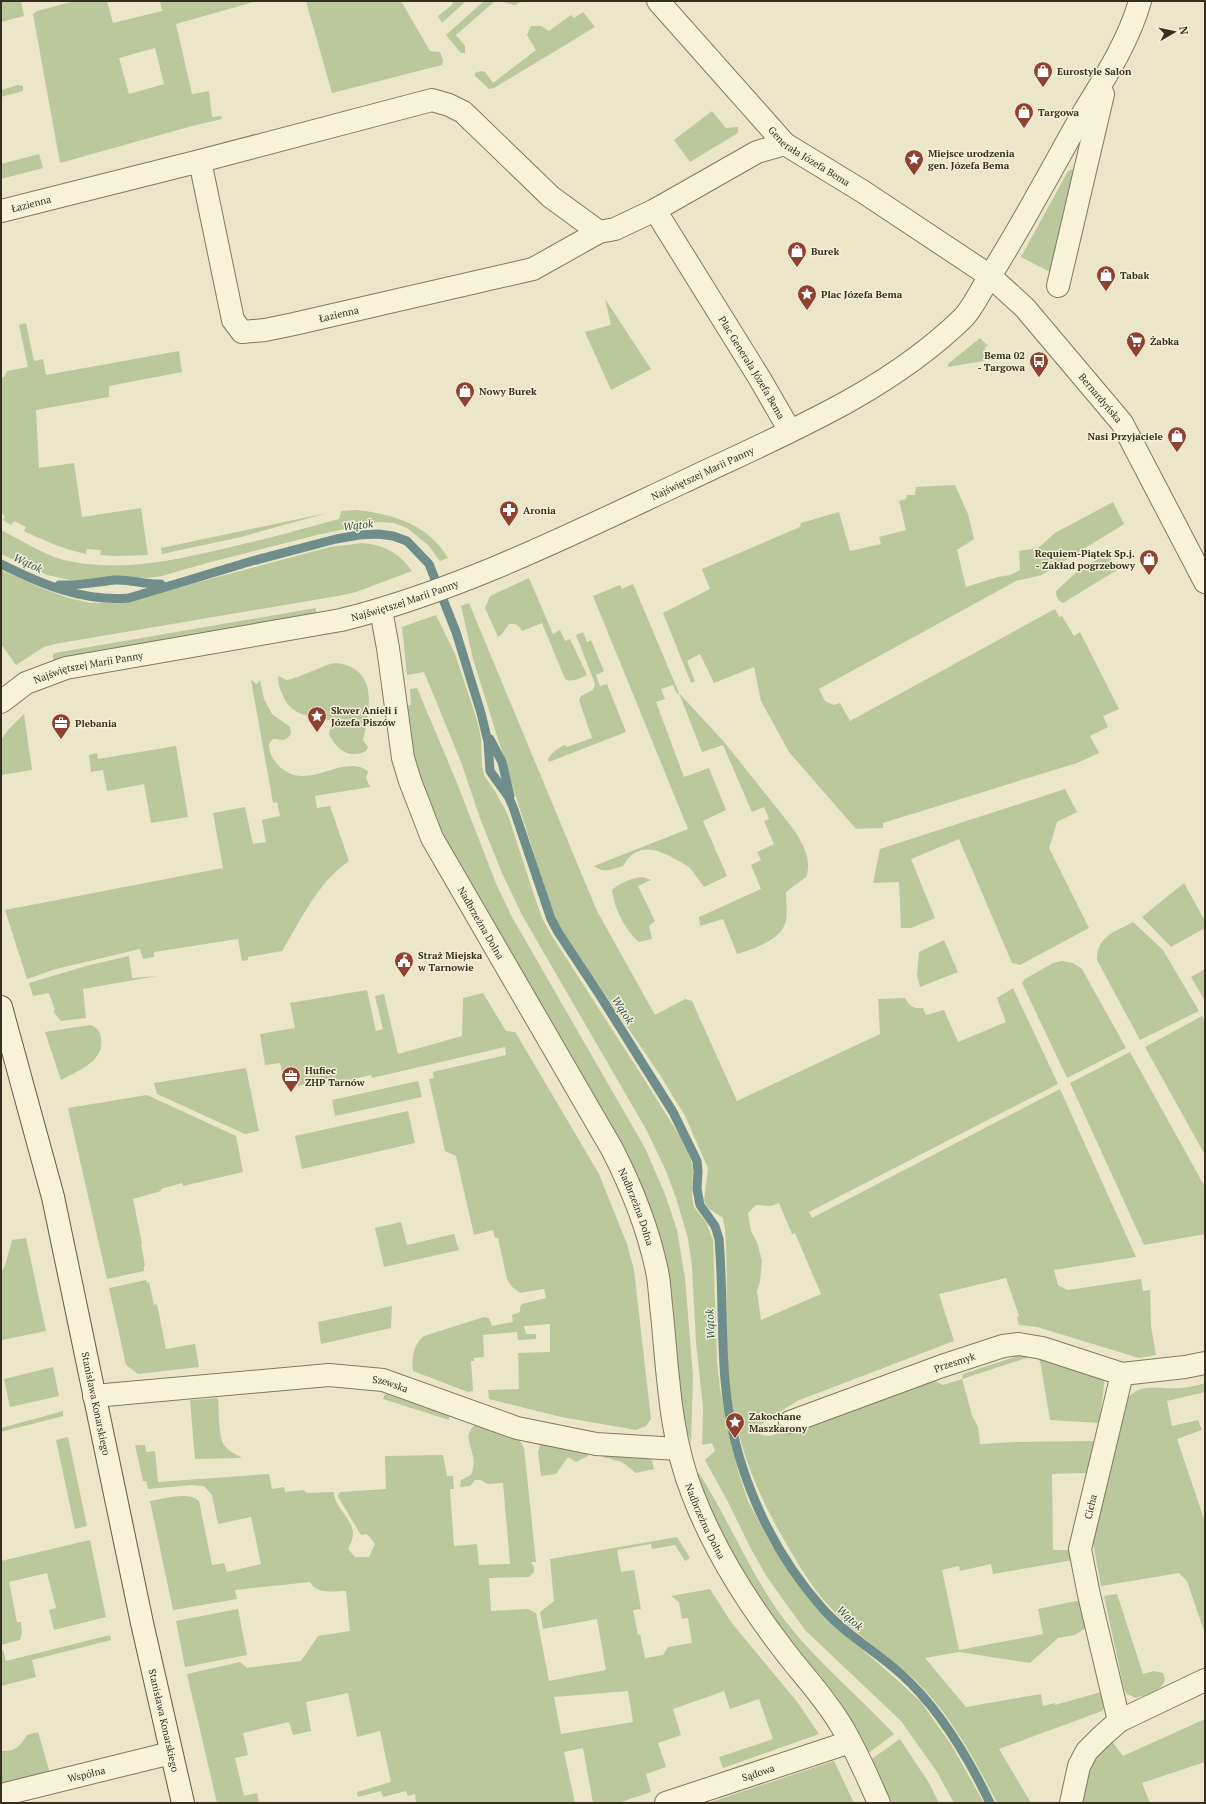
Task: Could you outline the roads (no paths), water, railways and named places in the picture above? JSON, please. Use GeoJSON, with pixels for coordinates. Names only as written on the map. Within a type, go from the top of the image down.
{"type":"FeatureCollection","features":[{"type":"Feature","properties":{"kind":"street","name":"Generała Józefa Bema"},"geometry":{"type":"LineString","coordinates":[[658,1],[785,144],[862,192],[990,276]]}},
{"type":"Feature","properties":{"kind":"street"},"geometry":{"type":"LineString","coordinates":[[990,276],[1006,251],[1108,72],[1136,14],[1140,1]]}},
{"type":"Feature","properties":{"kind":"street"},"geometry":{"type":"LineString","coordinates":[[1058,286],[1108,72]]}},
{"type":"Feature","properties":{"kind":"street","name":"Łazienna"},"geometry":{"type":"LineString","coordinates":[[1,211],[200,161],[432,100],[449,104],[463,112],[551,197],[599,232]]}},
{"type":"Feature","properties":{"kind":"street"},"geometry":{"type":"LineString","coordinates":[[655,210],[757,152],[785,144]]}},
{"type":"Feature","properties":{"kind":"street","name":"Łazienna"},"geometry":{"type":"LineString","coordinates":[[200,161],[233,320],[242,332],[265,330],[294,324],[533,269],[599,232],[615,229],[655,210]]}},
{"type":"Feature","properties":{"kind":"street","name":"Plac Generała Józefa Bema"},"geometry":{"type":"LineString","coordinates":[[655,210],[760,379],[790,431],[845,403],[891,375],[927,349],[966,314],[990,276]]}},
{"type":"Feature","properties":{"kind":"street","name":"Bernardyńska"},"geometry":{"type":"LineString","coordinates":[[990,276],[1025,308],[1122,423],[1205,582]]}},
{"type":"Feature","properties":{"kind":"street","name":"Najświętszej Marii Panny"},"geometry":{"type":"LineString","coordinates":[[1,702],[26,683],[66,668],[262,635],[341,620],[381,610],[471,579],[614,514],[790,431]]}},
{"type":"Feature","properties":{"kind":"street","name":"Nadbrzeżna Dolna"},"geometry":{"type":"LineString","coordinates":[[381,610],[388,648],[403,758],[410,781],[432,838],[612,1149],[639,1208],[657,1272],[671,1406],[678,1449],[692,1494],[728,1569],[750,1605],[780,1646],[840,1722],[879,1803]]}},
{"type":"Feature","properties":{"kind":"street","name":"Stanisława Konarskiego"},"geometry":{"type":"LineString","coordinates":[[1,1007],[53,1198],[94,1396],[183,1803]]}},
{"type":"Feature","properties":{"kind":"street","name":"Przesmyk"},"geometry":{"type":"LineString","coordinates":[[790,1422],[1002,1346],[1019,1344],[1042,1348],[1122,1374]]}},
{"type":"Feature","properties":{"kind":"street"},"geometry":{"type":"LineString","coordinates":[[1122,1374],[1184,1367],[1205,1363]]}},
{"type":"Feature","properties":{"kind":"street","name":"Cicha"},"geometry":{"type":"LineString","coordinates":[[1119,1721],[1089,1595],[1080,1549],[1122,1374]]}},
{"type":"Feature","properties":{"kind":"street","name":"Szewska"},"geometry":{"type":"LineString","coordinates":[[94,1396],[329,1375],[383,1380],[517,1428],[596,1444],[678,1449]]}},
{"type":"Feature","properties":{"kind":"street"},"geometry":{"type":"LineString","coordinates":[[1071,1803],[1079,1766],[1087,1751],[1119,1721],[1205,1680]]}},
{"type":"Feature","properties":{"kind":"street","name":"Sądowa"},"geometry":{"type":"LineString","coordinates":[[666,1803],[850,1742]]}},
{"type":"Feature","properties":{"kind":"street","name":"Wspólna"},"geometry":{"type":"LineString","coordinates":[[1,1795],[171,1753]]}},
{"type":"Feature","properties":{"kind":"waterway","name":"Wątok"},"geometry":{"type":"LineString","coordinates":[[1,564],[47,585],[79,594],[112,599],[129,598],[252,561],[336,539],[359,535],[378,534],[393,536],[407,541],[429,564],[456,632],[481,713],[488,742],[490,771],[508,796],[513,807],[551,919],[673,1112],[697,1161],[697,1189],[700,1205],[715,1226],[719,1239],[725,1380],[735,1442],[744,1473],[769,1531],[803,1585],[823,1609],[841,1627],[901,1674],[928,1702],[952,1734],[990,1803]]}},
{"type":"Feature","properties":{"kind":"waterway","name":"Wątok"},"geometry":{"type":"LineString","coordinates":[[59,585],[115,580],[161,584]]}},
{"type":"Feature","properties":{"kind":"waterway","name":"Wątok"},"geometry":{"type":"LineString","coordinates":[[490,739],[502,762],[510,796]]}},
{"type":"Feature","properties":{"kind":"place","name":"Eurostyle Salon"},"geometry":{"type":"Point","coordinates":[1043,88]}},
{"type":"Feature","properties":{"kind":"place","name":"Targowa"},"geometry":{"type":"Point","coordinates":[1024,129]}},
{"type":"Feature","properties":{"kind":"place","name":"Miejsce urodzenia gen. Józefa Bema"},"geometry":{"type":"Point","coordinates":[914,176]}},
{"type":"Feature","properties":{"kind":"place","name":"Burek"},"geometry":{"type":"Point","coordinates":[797,268]}},
{"type":"Feature","properties":{"kind":"place","name":"Tabak"},"geometry":{"type":"Point","coordinates":[1106,292]}},
{"type":"Feature","properties":{"kind":"place","name":"Plac Józefa Bema"},"geometry":{"type":"Point","coordinates":[807,311]}},
{"type":"Feature","properties":{"kind":"place","name":"Żabka"},"geometry":{"type":"Point","coordinates":[1136,358]}},
{"type":"Feature","properties":{"kind":"place","name":"Bema 02 - Targowa"},"geometry":{"type":"Point","coordinates":[1039,378]}},
{"type":"Feature","properties":{"kind":"place","name":"Nowy Burek"},"geometry":{"type":"Point","coordinates":[465,408]}},
{"type":"Feature","properties":{"kind":"place","name":"Nasi Przyjaciele"},"geometry":{"type":"Point","coordinates":[1177,453]}},
{"type":"Feature","properties":{"kind":"place","name":"Aronia"},"geometry":{"type":"Point","coordinates":[509,527]}},
{"type":"Feature","properties":{"kind":"place","name":"Requiem-Piątek Sp.j. - Zakład pogrzebowy"},"geometry":{"type":"Point","coordinates":[1149,576]}},
{"type":"Feature","properties":{"kind":"place","name":"Skwer Anieli i Józefa Piszów"},"geometry":{"type":"Point","coordinates":[317,733]}},
{"type":"Feature","properties":{"kind":"place","name":"Plebania"},"geometry":{"type":"Point","coordinates":[61,740]}},
{"type":"Feature","properties":{"kind":"place","name":"Straż Miejska w Tarnowie"},"geometry":{"type":"Point","coordinates":[404,978]}},
{"type":"Feature","properties":{"kind":"place","name":"Hufiec ZHP Tarnów"},"geometry":{"type":"Point","coordinates":[291,1093]}},
{"type":"Feature","properties":{"kind":"place","name":"Zakochane Maszkarony"},"geometry":{"type":"Point","coordinates":[735,1439]}}]}
